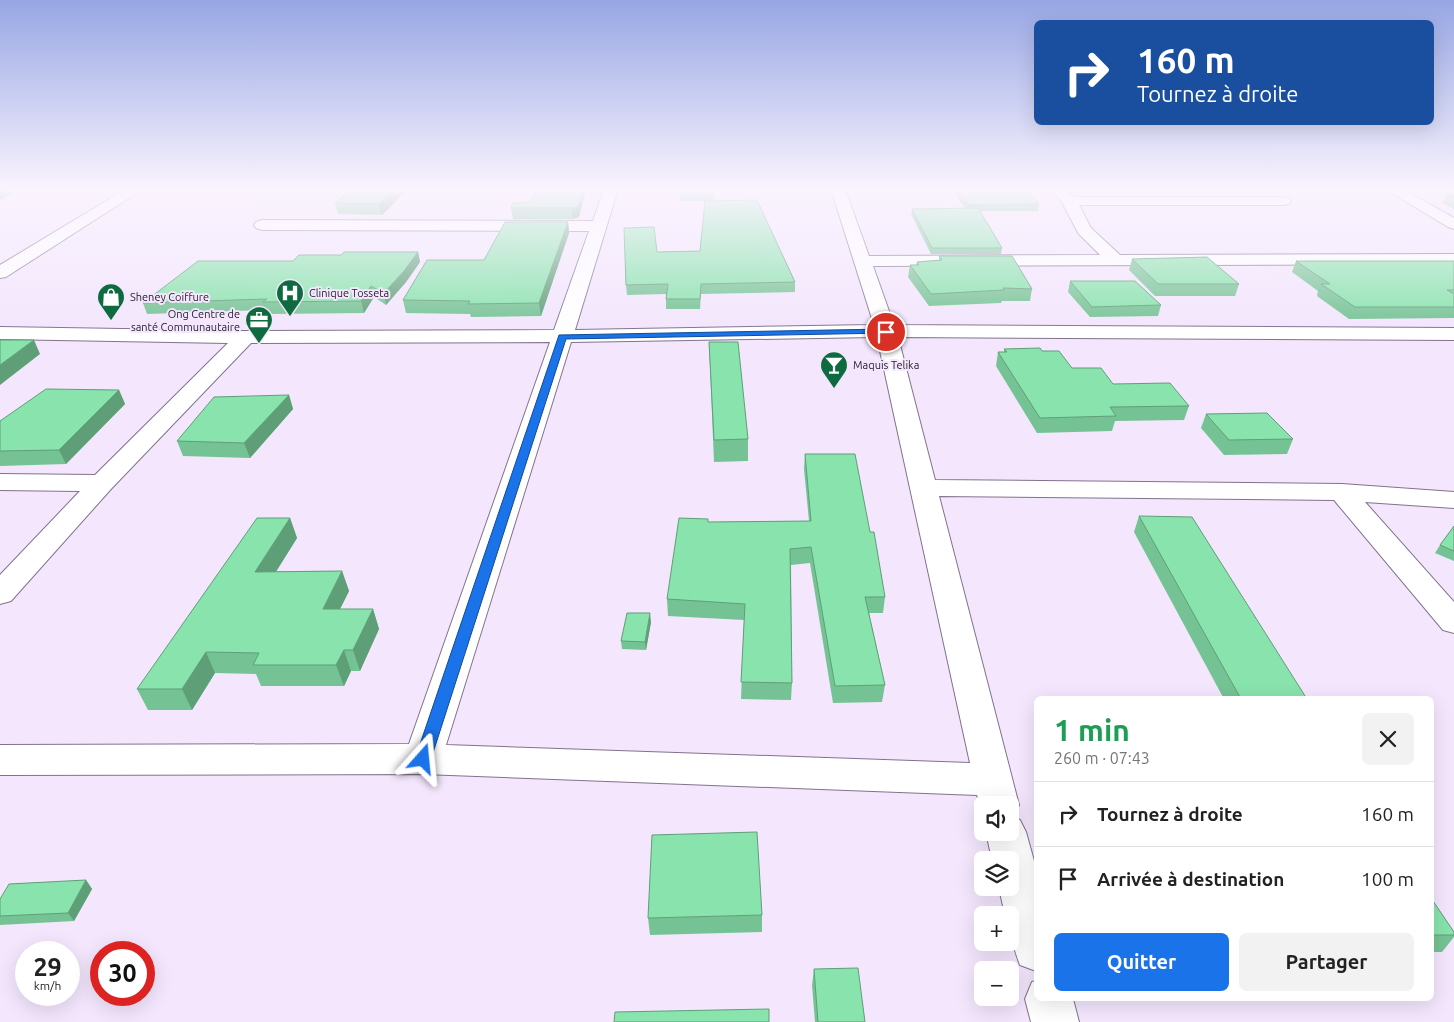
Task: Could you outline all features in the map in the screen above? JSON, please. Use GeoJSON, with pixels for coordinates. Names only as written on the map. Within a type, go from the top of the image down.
{"type":"FeatureCollection","features":[{"type":"Feature","properties":{"kind":"street"},"geometry":{"type":"LineString","coordinates":[[0,273],[59,237]]}},
{"type":"Feature","properties":{"kind":"street"},"geometry":{"type":"LineString","coordinates":[[423,759],[595,237]]}},
{"type":"Feature","properties":{"kind":"street"},"geometry":{"type":"LineString","coordinates":[[0,760],[423,759],[996,793],[886,332],[854,237]]}},
{"type":"Feature","properties":{"kind":"street"},"geometry":{"type":"LineString","coordinates":[[1091,237],[1114,260]]}},
{"type":"Feature","properties":{"kind":"street"},"geometry":{"type":"LineString","coordinates":[[862,261],[1454,259]]}},
{"type":"Feature","properties":{"kind":"street"},"geometry":{"type":"LineString","coordinates":[[0,333],[245,337],[886,332],[1454,334]]}},
{"type":"Feature","properties":{"kind":"street"},"geometry":{"type":"LineString","coordinates":[[0,594],[102,483],[245,337]]}},
{"type":"Feature","properties":{"kind":"street"},"geometry":{"type":"LineString","coordinates":[[0,482],[102,483]]}},
{"type":"Feature","properties":{"kind":"street"},"geometry":{"type":"LineString","coordinates":[[922,488],[1342,492],[1454,500]]}},
{"type":"Feature","properties":{"kind":"street"},"geometry":{"type":"LineString","coordinates":[[1342,492],[1454,622]]}},
{"type":"Feature","properties":{"kind":"street"},"geometry":{"type":"LineString","coordinates":[[1008,841],[1034,941]]}},
{"type":"Feature","properties":{"kind":"street"},"geometry":{"type":"LineString","coordinates":[[1050,1001],[1055,1022]]}},
{"type":"Feature","properties":{"kind":"building"},"geometry":{"type":"Polygon","coordinates":[[[497,237],[563,237],[539,303],[468,304],[470,301],[403,300],[427,260],[484,260],[497,237]]]}},
{"type":"Feature","properties":{"kind":"building"},"geometry":{"type":"Polygon","coordinates":[[[624,237],[655,237],[657,252],[700,251],[701,237],[774,237],[795,282],[701,284],[700,299],[666,299],[668,284],[626,285],[624,237]]]}},
{"type":"Feature","properties":{"kind":"building"},"geometry":{"type":"Polygon","coordinates":[[[926,237],[995,237],[1002,248],[932,248],[926,237]]]}},
{"type":"Feature","properties":{"kind":"building"},"geometry":{"type":"Polygon","coordinates":[[[344,252],[418,252],[384,293],[371,286],[361,301],[263,302],[267,299],[143,303],[198,261],[293,261],[299,255],[341,255],[344,252]]]}},
{"type":"Feature","properties":{"kind":"building"},"geometry":{"type":"Polygon","coordinates":[[[939,256],[1012,256],[1032,289],[1003,288],[1004,290],[931,294],[910,265],[919,265],[917,262],[942,260],[939,256]]]}},
{"type":"Feature","properties":{"kind":"building"},"geometry":{"type":"Polygon","coordinates":[[[1207,257],[1239,284],[1158,284],[1132,259],[1207,257]]]}},
{"type":"Feature","properties":{"kind":"building"},"geometry":{"type":"Polygon","coordinates":[[[1296,261],[1454,261],[1454,290],[1447,290],[1454,294],[1454,307],[1355,307],[1321,284],[1330,284],[1296,261]]]}},
{"type":"Feature","properties":{"kind":"building"},"geometry":{"type":"Polygon","coordinates":[[[1070,281],[1135,281],[1161,305],[1092,307],[1070,281]]]}},
{"type":"Feature","properties":{"kind":"building"},"geometry":{"type":"Polygon","coordinates":[[[0,340],[34,340],[0,365],[0,340]]]}},
{"type":"Feature","properties":{"kind":"building"},"geometry":{"type":"Polygon","coordinates":[[[709,342],[738,342],[748,439],[714,440],[709,342]]]}},
{"type":"Feature","properties":{"kind":"building"},"geometry":{"type":"Polygon","coordinates":[[[1040,348],[1042,351],[1059,351],[1072,368],[1101,368],[1113,384],[1170,383],[1189,406],[1110,407],[1116,416],[1040,418],[998,352],[1007,352],[1004,349],[1040,348]]]}},
{"type":"Feature","properties":{"kind":"building"},"geometry":{"type":"Polygon","coordinates":[[[46,389],[119,390],[59,450],[0,451],[0,421],[46,389]]]}},
{"type":"Feature","properties":{"kind":"building"},"geometry":{"type":"Polygon","coordinates":[[[289,395],[244,443],[177,441],[214,397],[289,395]]]}},
{"type":"Feature","properties":{"kind":"building"},"geometry":{"type":"Polygon","coordinates":[[[1267,413],[1293,439],[1229,440],[1206,414],[1267,413]]]}},
{"type":"Feature","properties":{"kind":"building"},"geometry":{"type":"Polygon","coordinates":[[[805,454],[855,454],[870,532],[874,532],[885,597],[865,597],[885,685],[835,686],[811,547],[790,549],[792,683],[741,682],[745,604],[667,599],[679,518],[708,519],[708,522],[811,521],[805,454]]]}},
{"type":"Feature","properties":{"kind":"building"},"geometry":{"type":"Polygon","coordinates":[[[1139,516],[1192,517],[1305,696],[1239,696],[1139,516]]]}},
{"type":"Feature","properties":{"kind":"building"},"geometry":{"type":"Polygon","coordinates":[[[257,518],[290,518],[255,572],[342,571],[323,609],[373,609],[353,650],[344,650],[336,665],[253,665],[259,653],[206,652],[182,689],[137,689],[257,518]]]}},
{"type":"Feature","properties":{"kind":"building"},"geometry":{"type":"Polygon","coordinates":[[[1454,526],[1454,551],[1440,545],[1454,526]]]}},
{"type":"Feature","properties":{"kind":"building"},"geometry":{"type":"Polygon","coordinates":[[[627,613],[650,613],[645,642],[621,641],[627,613]]]}},
{"type":"Feature","properties":{"kind":"building"},"geometry":{"type":"Polygon","coordinates":[[[757,832],[762,915],[648,918],[652,835],[757,832]]]}},
{"type":"Feature","properties":{"kind":"building"},"geometry":{"type":"Polygon","coordinates":[[[86,880],[68,913],[0,916],[0,899],[9,884],[86,880]]]}},
{"type":"Feature","properties":{"kind":"building"},"geometry":{"type":"Polygon","coordinates":[[[1434,902],[1454,932],[1454,935],[1434,935],[1434,902]]]}},
{"type":"Feature","properties":{"kind":"building"},"geometry":{"type":"Polygon","coordinates":[[[858,968],[865,1022],[818,1022],[814,969],[858,968]]]}},
{"type":"Feature","properties":{"kind":"building"},"geometry":{"type":"Polygon","coordinates":[[[769,1009],[769,1022],[614,1022],[615,1012],[769,1009]]]}},
{"type":"Feature","properties":{"kind":"place","name":"Clinique Tosseta"},"geometry":{"type":"Point","coordinates":[290,317]}},
{"type":"Feature","properties":{"kind":"place","name":"Sheney Coiffure"},"geometry":{"type":"Point","coordinates":[111,321]}},
{"type":"Feature","properties":{"kind":"place","name":"Ong Centre de santé Communautaire"},"geometry":{"type":"Point","coordinates":[259,344]}},
{"type":"Feature","properties":{"kind":"place","name":"Maquis Telika"},"geometry":{"type":"Point","coordinates":[834,389]}},
{"type":"Feature","properties":{"kind":"route"},"geometry":{"type":"LineString","coordinates":[[423,759],[562,336],[886,332]]}}]}
